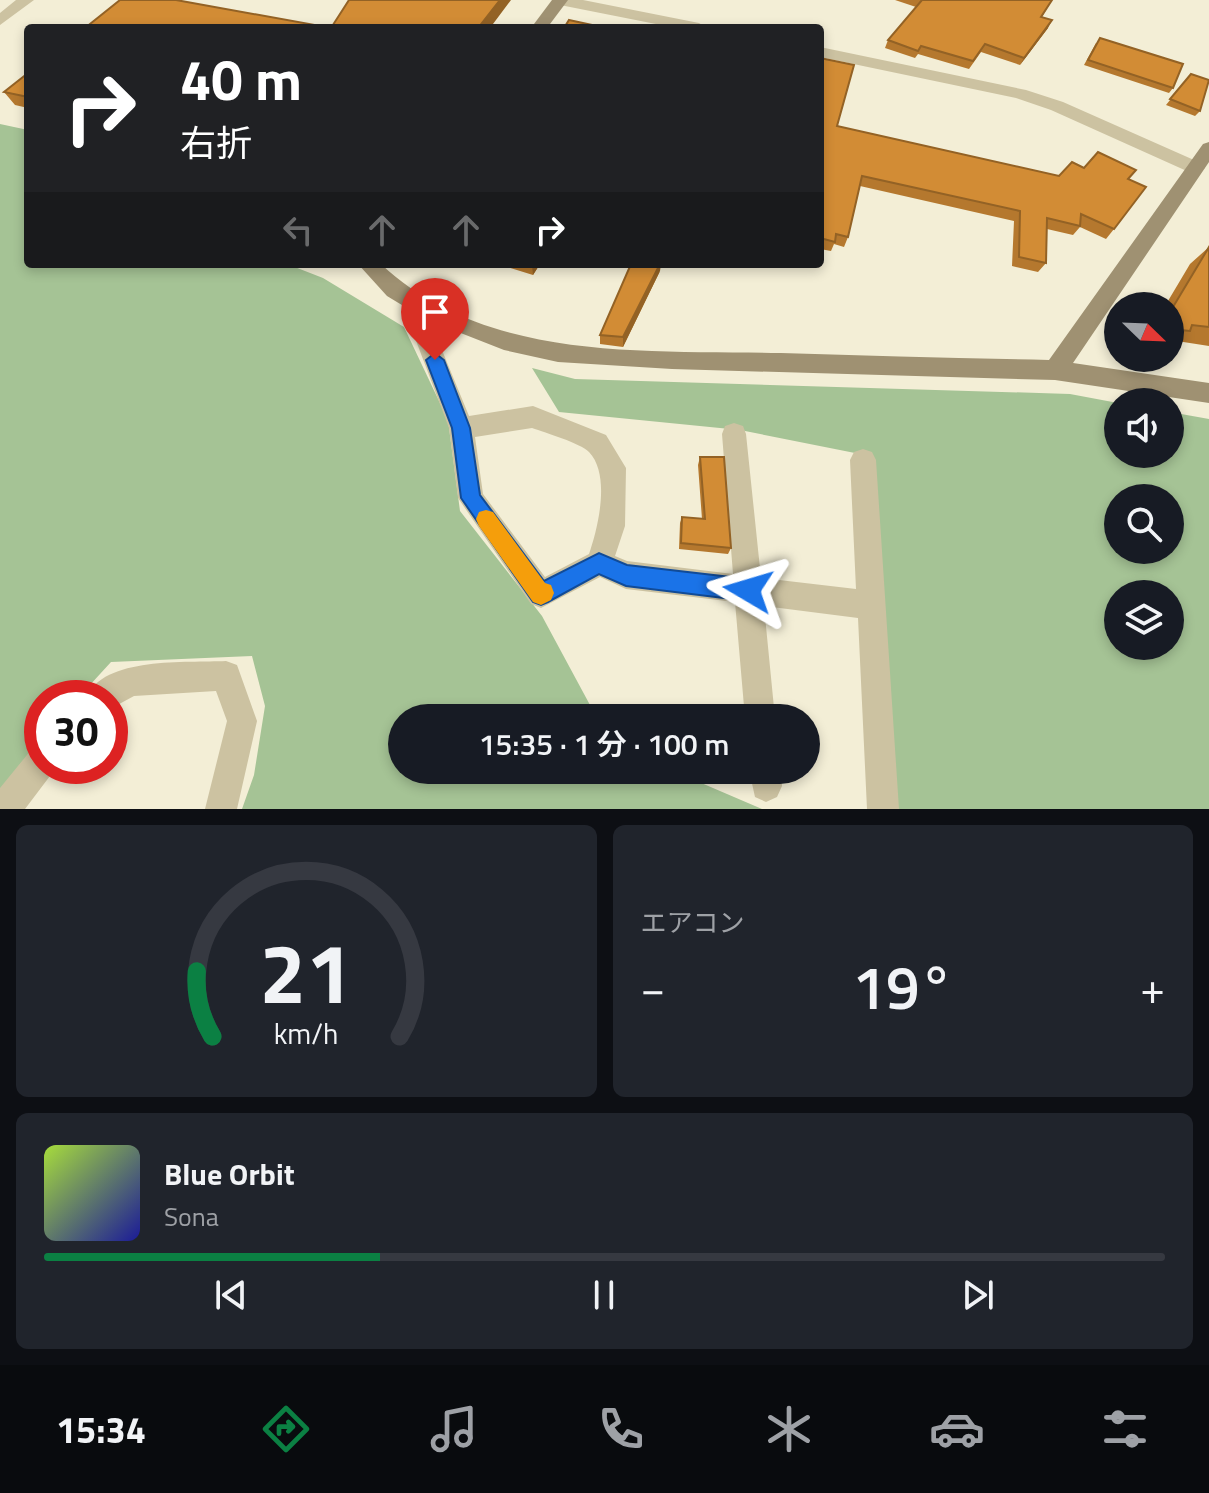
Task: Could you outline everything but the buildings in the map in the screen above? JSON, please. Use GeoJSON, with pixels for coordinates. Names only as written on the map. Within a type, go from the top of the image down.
{"type":"FeatureCollection","features":[{"type":"Feature","properties":{"kind":"street"},"geometry":{"type":"LineString","coordinates":[[0,20],[26,0]]}},
{"type":"Feature","properties":{"kind":"street"},"geometry":{"type":"LineString","coordinates":[[542,24],[560,0],[679,24]]}},
{"type":"Feature","properties":{"kind":"street"},"geometry":{"type":"LineString","coordinates":[[824,53],[1020,94],[1057,106],[1196,168]]}},
{"type":"Feature","properties":{"kind":"street"},"geometry":{"type":"LineString","coordinates":[[1055,370],[1209,148]]}},
{"type":"Feature","properties":{"kind":"street"},"geometry":{"type":"LineString","coordinates":[[372,268],[395,290],[433,313],[504,341],[558,353],[672,360],[1055,370],[1209,393]]}},
{"type":"Feature","properties":{"kind":"street"},"geometry":{"type":"LineString","coordinates":[[433,313],[426,338],[461,428],[471,498],[541,594],[599,563],[612,526],[613,468],[597,443],[533,417],[461,428]]}},
{"type":"Feature","properties":{"kind":"street"},"geometry":{"type":"LineString","coordinates":[[734,434],[759,704]]}},
{"type":"Feature","properties":{"kind":"street"},"geometry":{"type":"LineString","coordinates":[[863,460],[883,809]]}},
{"type":"Feature","properties":{"kind":"street"},"geometry":{"type":"LineString","coordinates":[[599,563],[626,575],[870,605]]}},
{"type":"Feature","properties":{"kind":"street"},"geometry":{"type":"LineString","coordinates":[[128,682],[226,676],[242,721],[221,809]]}},
{"type":"Feature","properties":{"kind":"street"},"geometry":{"type":"LineString","coordinates":[[4,809],[24,784]]}},
{"type":"Feature","properties":{"kind":"green space"},"geometry":{"type":"Polygon","coordinates":[[[0,124],[24,129],[24,268],[297,268],[323,278],[404,327],[448,420],[460,511],[542,616],[589,704],[388,704],[388,784],[704,784],[762,809],[242,809],[254,775],[265,706],[252,656],[111,662],[94,680],[24,680],[24,762],[0,791],[0,124]]]}},
{"type":"Feature","properties":{"kind":"green space"},"geometry":{"type":"Polygon","coordinates":[[[532,368],[575,379],[1070,394],[1104,400],[1104,468],[1184,468],[1184,415],[1209,419],[1209,809],[894,809],[870,456],[740,430],[559,412],[532,368]]]}},
{"type":"Feature","properties":{"kind":"slow traffic"},"geometry":{"type":"LineString","coordinates":[[486,519],[541,594],[544,593]]}},
{"type":"Feature","properties":{"kind":"route"},"geometry":{"type":"LineString","coordinates":[[435,360],[461,428],[471,498],[541,594],[599,563],[626,575],[748,590]]}}]}
